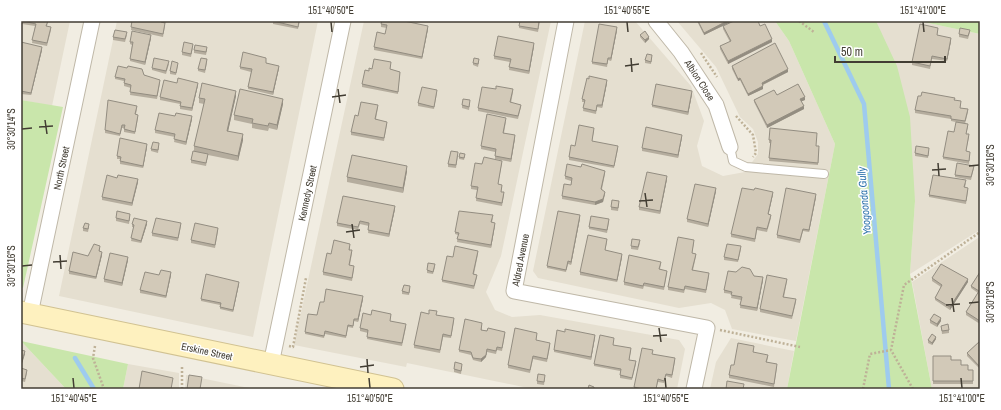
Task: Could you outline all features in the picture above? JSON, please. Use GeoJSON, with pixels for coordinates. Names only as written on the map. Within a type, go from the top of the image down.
{"type":"FeatureCollection","features":[{"type":"Feature","properties":{"kind":"street","name":"North Street"},"geometry":{"type":"LineString","coordinates":[[25,313],[92,21]]}},
{"type":"Feature","properties":{"kind":"street","name":"Kennedy Street"},"geometry":{"type":"LineString","coordinates":[[271,364],[343,21]]}},
{"type":"Feature","properties":{"kind":"street","name":"Aldred Avenue"},"geometry":{"type":"LineString","coordinates":[[566,21],[514,291],[707,328],[694,389]]}},
{"type":"Feature","properties":{"kind":"street","name":"Albion Close"},"geometry":{"type":"LineString","coordinates":[[656,21],[681,52],[716,105],[730,146]]}},
{"type":"Feature","properties":{"kind":"street","name":"Erskine Street"},"geometry":{"type":"LineString","coordinates":[[25,313],[393,389]]}},
{"type":"Feature","properties":{"kind":"lane"},"geometry":{"type":"LineString","coordinates":[[730,146],[733,161],[746,167],[824,174]]}},
{"type":"Feature","properties":{"kind":"path"},"geometry":{"type":"LineString","coordinates":[[799,21],[814,32]]}},
{"type":"Feature","properties":{"kind":"path"},"geometry":{"type":"LineString","coordinates":[[913,389],[891,350],[904,285],[980,232]]}},
{"type":"Feature","properties":{"kind":"path"},"geometry":{"type":"LineString","coordinates":[[288,346],[292,347],[306,278]]}},
{"type":"Feature","properties":{"kind":"path"},"geometry":{"type":"LineString","coordinates":[[724,331],[800,347]]}},
{"type":"Feature","properties":{"kind":"path"},"geometry":{"type":"LineString","coordinates":[[95,349],[93,358],[104,389]]}},
{"type":"Feature","properties":{"kind":"path"},"geometry":{"type":"LineString","coordinates":[[863,389],[870,354],[891,350]]}},
{"type":"Feature","properties":{"kind":"path"},"geometry":{"type":"LineString","coordinates":[[182,366],[182,389]]}},
{"type":"Feature","properties":{"kind":"shaded area"},"geometry":{"type":"Polygon","coordinates":[[[21,21],[70,21],[52,106],[21,100],[21,21]]]}},
{"type":"Feature","properties":{"kind":"shaded area"},"geometry":{"type":"Polygon","coordinates":[[[117,21],[318,21],[253,337],[59,296],[117,21]]]}},
{"type":"Feature","properties":{"kind":"shaded area"},"geometry":{"type":"Polygon","coordinates":[[[364,21],[551,21],[501,256],[486,292],[495,310],[512,317],[540,315],[679,340],[685,349],[677,389],[533,389],[407,363],[406,367],[294,345],[364,21]]]}},
{"type":"Feature","properties":{"kind":"shaded area"},"geometry":{"type":"Polygon","coordinates":[[[585,21],[635,21],[691,86],[704,121],[697,146],[702,166],[723,176],[745,172],[758,154],[758,142],[753,129],[740,117],[716,67],[677,21],[775,21],[789,41],[835,144],[796,341],[732,329],[725,310],[711,303],[679,308],[538,278],[533,271],[585,21]]]}},
{"type":"Feature","properties":{"kind":"shaded area"},"geometry":{"type":"Polygon","coordinates":[[[876,21],[919,21],[980,34],[980,208],[978,231],[910,274],[915,201],[876,21]]]}},
{"type":"Feature","properties":{"kind":"shaded area"},"geometry":{"type":"Polygon","coordinates":[[[978,238],[980,243],[980,389],[932,389],[912,282],[978,238]]]}},
{"type":"Feature","properties":{"kind":"shaded area"},"geometry":{"type":"Polygon","coordinates":[[[731,338],[794,351],[787,389],[710,389],[716,362],[731,338]]]}},
{"type":"Feature","properties":{"kind":"shaded area"},"geometry":{"type":"Polygon","coordinates":[[[21,341],[66,389],[21,389],[21,341]]]}},
{"type":"Feature","properties":{"kind":"shaded area"},"geometry":{"type":"Polygon","coordinates":[[[128,364],[179,373],[179,389],[123,389],[128,364]]]}},
{"type":"Feature","properties":{"kind":"shaded area"},"geometry":{"type":"Polygon","coordinates":[[[186,375],[254,389],[185,389],[186,375]]]}},
{"type":"Feature","properties":{"kind":"green space"},"geometry":{"type":"Polygon","coordinates":[[[775,21],[876,21],[897,66],[910,117],[915,201],[910,274],[932,389],[787,389],[835,144],[789,41],[775,21]]]}},
{"type":"Feature","properties":{"kind":"green space"},"geometry":{"type":"Polygon","coordinates":[[[919,21],[980,21],[980,34],[919,21]]]}},
{"type":"Feature","properties":{"kind":"green space"},"geometry":{"type":"Polygon","coordinates":[[[21,100],[63,107],[23,288],[21,287],[21,100]]]}},
{"type":"Feature","properties":{"kind":"green space"},"geometry":{"type":"Polygon","coordinates":[[[21,341],[128,364],[123,389],[66,389],[21,341]]]}},
{"type":"Feature","properties":{"kind":"building"},"geometry":{"type":"Polygon","coordinates":[[[23,21],[48,21],[46,26],[51,27],[47,43],[32,40],[36,24],[23,21]]]}},
{"type":"Feature","properties":{"kind":"building"},"geometry":{"type":"Polygon","coordinates":[[[132,21],[162,21],[161,22],[165,23],[163,34],[131,27],[132,21]]]}},
{"type":"Feature","properties":{"kind":"building"},"geometry":{"type":"Polygon","coordinates":[[[273,21],[299,21],[298,27],[273,21]]]}},
{"type":"Feature","properties":{"kind":"building"},"geometry":{"type":"Polygon","coordinates":[[[382,21],[404,21],[428,26],[422,57],[374,47],[377,32],[385,34],[387,25],[381,24],[382,21]]]}},
{"type":"Feature","properties":{"kind":"building"},"geometry":{"type":"Polygon","coordinates":[[[520,21],[539,21],[538,29],[519,26],[520,21]]]}},
{"type":"Feature","properties":{"kind":"building"},"geometry":{"type":"Polygon","coordinates":[[[698,21],[727,21],[704,33],[698,21]]]}},
{"type":"Feature","properties":{"kind":"building"},"geometry":{"type":"Polygon","coordinates":[[[734,21],[758,21],[760,26],[765,24],[772,39],[728,61],[720,46],[731,41],[723,26],[734,21]]]}},
{"type":"Feature","properties":{"kind":"building"},"geometry":{"type":"Polygon","coordinates":[[[599,24],[617,27],[611,58],[608,58],[607,64],[592,62],[599,24]]]}},
{"type":"Feature","properties":{"kind":"building"},"geometry":{"type":"Polygon","coordinates":[[[920,24],[938,28],[937,35],[951,38],[947,59],[932,56],[930,66],[912,62],[920,24]]]}},
{"type":"Feature","properties":{"kind":"building"},"geometry":{"type":"Polygon","coordinates":[[[960,28],[970,30],[968,36],[959,34],[960,28]]]}},
{"type":"Feature","properties":{"kind":"building"},"geometry":{"type":"Polygon","coordinates":[[[115,30],[127,32],[125,39],[113,37],[115,30]]]}},
{"type":"Feature","properties":{"kind":"building"},"geometry":{"type":"Polygon","coordinates":[[[132,31],[151,35],[145,62],[130,59],[133,42],[130,42],[132,31]]]}},
{"type":"Feature","properties":{"kind":"building"},"geometry":{"type":"Polygon","coordinates":[[[645,31],[649,37],[645,40],[640,35],[645,31]]]}},
{"type":"Feature","properties":{"kind":"building"},"geometry":{"type":"Polygon","coordinates":[[[498,36],[534,43],[529,71],[509,67],[511,59],[494,56],[498,36]]]}},
{"type":"Feature","properties":{"kind":"building"},"geometry":{"type":"Polygon","coordinates":[[[21,42],[42,47],[31,93],[21,91],[21,42]]]}},
{"type":"Feature","properties":{"kind":"building"},"geometry":{"type":"Polygon","coordinates":[[[184,42],[193,44],[191,54],[182,52],[184,42]]]}},
{"type":"Feature","properties":{"kind":"building"},"geometry":{"type":"Polygon","coordinates":[[[775,43],[788,69],[762,83],[763,86],[748,94],[740,78],[738,79],[732,66],[775,43]]]}},
{"type":"Feature","properties":{"kind":"building"},"geometry":{"type":"Polygon","coordinates":[[[195,45],[207,47],[206,52],[194,50],[195,45]]]}},
{"type":"Feature","properties":{"kind":"building"},"geometry":{"type":"Polygon","coordinates":[[[243,52],[266,58],[266,63],[279,66],[273,92],[248,87],[252,69],[240,67],[243,52]]]}},
{"type":"Feature","properties":{"kind":"building"},"geometry":{"type":"Polygon","coordinates":[[[647,54],[652,55],[651,62],[645,60],[647,54]]]}},
{"type":"Feature","properties":{"kind":"building"},"geometry":{"type":"Polygon","coordinates":[[[154,58],[169,61],[166,71],[152,68],[154,58]]]}},
{"type":"Feature","properties":{"kind":"building"},"geometry":{"type":"Polygon","coordinates":[[[201,58],[207,59],[205,70],[198,69],[201,58]]]}},
{"type":"Feature","properties":{"kind":"building"},"geometry":{"type":"Polygon","coordinates":[[[474,58],[479,59],[478,64],[473,63],[474,58]]]}},
{"type":"Feature","properties":{"kind":"building"},"geometry":{"type":"Polygon","coordinates":[[[374,59],[391,62],[390,69],[400,72],[398,92],[362,84],[365,70],[369,71],[369,68],[372,69],[374,59]]]}},
{"type":"Feature","properties":{"kind":"building"},"geometry":{"type":"Polygon","coordinates":[[[172,61],[178,63],[176,73],[170,71],[172,61]]]}},
{"type":"Feature","properties":{"kind":"building"},"geometry":{"type":"Polygon","coordinates":[[[118,66],[127,68],[128,66],[142,69],[144,75],[160,80],[157,96],[130,92],[131,85],[124,83],[125,79],[115,77],[118,66]]]}},
{"type":"Feature","properties":{"kind":"building"},"geometry":{"type":"Polygon","coordinates":[[[589,76],[607,80],[602,105],[597,105],[596,111],[583,108],[585,100],[582,99],[587,78],[589,79],[589,76]]]}},
{"type":"Feature","properties":{"kind":"building"},"geometry":{"type":"Polygon","coordinates":[[[178,78],[198,83],[192,108],[180,106],[181,102],[160,97],[164,80],[177,83],[178,78]]]}},
{"type":"Feature","properties":{"kind":"building"},"geometry":{"type":"Polygon","coordinates":[[[202,83],[236,91],[227,131],[243,134],[238,156],[194,146],[205,99],[199,98],[202,83]]]}},
{"type":"Feature","properties":{"kind":"building"},"geometry":{"type":"Polygon","coordinates":[[[656,84],[692,91],[688,112],[652,105],[656,84]]]}},
{"type":"Feature","properties":{"kind":"building"},"geometry":{"type":"Polygon","coordinates":[[[798,84],[805,97],[800,99],[804,106],[767,125],[754,100],[774,90],[777,95],[798,84]]]}},
{"type":"Feature","properties":{"kind":"building"},"geometry":{"type":"Polygon","coordinates":[[[496,86],[513,89],[510,102],[521,105],[518,116],[478,108],[482,87],[496,89],[496,86]]]}},
{"type":"Feature","properties":{"kind":"building"},"geometry":{"type":"Polygon","coordinates":[[[422,87],[437,90],[434,107],[418,103],[422,87]]]}},
{"type":"Feature","properties":{"kind":"building"},"geometry":{"type":"Polygon","coordinates":[[[240,89],[283,99],[277,125],[269,123],[268,126],[252,123],[253,119],[234,115],[240,89]]]}},
{"type":"Feature","properties":{"kind":"building"},"geometry":{"type":"Polygon","coordinates":[[[922,92],[955,98],[954,100],[961,101],[960,108],[968,109],[965,121],[951,119],[951,116],[915,110],[918,96],[921,96],[922,92]]]}},
{"type":"Feature","properties":{"kind":"building"},"geometry":{"type":"Polygon","coordinates":[[[463,99],[470,100],[469,107],[462,105],[463,99]]]}},
{"type":"Feature","properties":{"kind":"building"},"geometry":{"type":"Polygon","coordinates":[[[108,100],[137,106],[135,114],[138,115],[135,132],[124,129],[125,125],[122,125],[120,134],[105,130],[108,100]]]}},
{"type":"Feature","properties":{"kind":"building"},"geometry":{"type":"Polygon","coordinates":[[[361,102],[378,105],[375,119],[387,122],[384,138],[351,132],[355,115],[358,116],[361,102]]]}},
{"type":"Feature","properties":{"kind":"building"},"geometry":{"type":"Polygon","coordinates":[[[159,113],[175,116],[176,113],[192,116],[186,142],[174,139],[175,134],[155,130],[159,113]]]}},
{"type":"Feature","properties":{"kind":"building"},"geometry":{"type":"Polygon","coordinates":[[[487,114],[506,118],[503,133],[515,135],[511,159],[495,156],[496,149],[481,146],[487,114]]]}},
{"type":"Feature","properties":{"kind":"building"},"geometry":{"type":"Polygon","coordinates":[[[956,122],[968,124],[966,134],[969,134],[966,151],[970,152],[969,161],[943,157],[948,131],[954,132],[956,122]]]}},
{"type":"Feature","properties":{"kind":"building"},"geometry":{"type":"Polygon","coordinates":[[[579,125],[594,128],[592,141],[618,146],[614,166],[569,157],[571,145],[575,146],[579,125]]]}},
{"type":"Feature","properties":{"kind":"building"},"geometry":{"type":"Polygon","coordinates":[[[646,127],[682,135],[678,155],[642,148],[646,127]]]}},
{"type":"Feature","properties":{"kind":"building"},"geometry":{"type":"Polygon","coordinates":[[[770,128],[817,133],[816,146],[819,146],[818,163],[769,158],[771,140],[769,140],[770,128]]]}},
{"type":"Feature","properties":{"kind":"building"},"geometry":{"type":"Polygon","coordinates":[[[120,138],[147,144],[143,166],[120,161],[121,157],[117,156],[120,138]]]}},
{"type":"Feature","properties":{"kind":"building"},"geometry":{"type":"Polygon","coordinates":[[[153,142],[159,143],[158,150],[151,149],[153,142]]]}},
{"type":"Feature","properties":{"kind":"building"},"geometry":{"type":"Polygon","coordinates":[[[916,146],[929,148],[928,156],[915,153],[916,146]]]}},
{"type":"Feature","properties":{"kind":"building"},"geometry":{"type":"Polygon","coordinates":[[[193,151],[208,154],[206,163],[191,160],[193,151]]]}},
{"type":"Feature","properties":{"kind":"building"},"geometry":{"type":"Polygon","coordinates":[[[451,151],[458,152],[456,165],[448,164],[451,151]]]}},
{"type":"Feature","properties":{"kind":"building"},"geometry":{"type":"Polygon","coordinates":[[[460,153],[465,154],[464,158],[459,157],[460,153]]]}},
{"type":"Feature","properties":{"kind":"building"},"geometry":{"type":"Polygon","coordinates":[[[352,155],[407,166],[403,188],[347,177],[352,155]]]}},
{"type":"Feature","properties":{"kind":"building"},"geometry":{"type":"Polygon","coordinates":[[[484,157],[502,161],[498,184],[502,185],[501,192],[504,192],[502,203],[476,198],[478,187],[471,186],[475,163],[482,164],[484,157]]]}},
{"type":"Feature","properties":{"kind":"building"},"geometry":{"type":"Polygon","coordinates":[[[957,163],[974,166],[971,177],[955,175],[957,163]]]}},
{"type":"Feature","properties":{"kind":"building"},"geometry":{"type":"Polygon","coordinates":[[[567,164],[581,167],[582,164],[605,171],[601,189],[605,192],[603,199],[595,202],[562,196],[564,184],[571,185],[572,178],[565,176],[567,164]]]}},
{"type":"Feature","properties":{"kind":"building"},"geometry":{"type":"Polygon","coordinates":[[[647,172],[667,176],[660,211],[639,207],[647,172]]]}},
{"type":"Feature","properties":{"kind":"building"},"geometry":{"type":"Polygon","coordinates":[[[107,175],[117,178],[118,175],[138,179],[132,203],[102,197],[107,175]]]}},
{"type":"Feature","properties":{"kind":"building"},"geometry":{"type":"Polygon","coordinates":[[[933,175],[966,180],[964,187],[968,188],[966,201],[929,195],[933,175]]]}},
{"type":"Feature","properties":{"kind":"building"},"geometry":{"type":"Polygon","coordinates":[[[695,184],[716,188],[708,224],[687,219],[695,184]]]}},
{"type":"Feature","properties":{"kind":"building"},"geometry":{"type":"Polygon","coordinates":[[[742,188],[754,190],[755,188],[773,192],[768,214],[771,215],[767,229],[757,227],[755,239],[731,234],[742,188]]]}},
{"type":"Feature","properties":{"kind":"building"},"geometry":{"type":"Polygon","coordinates":[[[786,188],[816,194],[809,230],[803,229],[800,240],[777,235],[786,188]]]}},
{"type":"Feature","properties":{"kind":"building"},"geometry":{"type":"Polygon","coordinates":[[[343,196],[395,206],[389,234],[368,230],[369,223],[360,221],[358,227],[337,223],[343,196]]]}},
{"type":"Feature","properties":{"kind":"building"},"geometry":{"type":"Polygon","coordinates":[[[612,200],[619,201],[618,208],[611,207],[612,200]]]}},
{"type":"Feature","properties":{"kind":"building"},"geometry":{"type":"Polygon","coordinates":[[[117,211],[130,214],[129,221],[116,218],[117,211]]]}},
{"type":"Feature","properties":{"kind":"building"},"geometry":{"type":"Polygon","coordinates":[[[459,211],[493,215],[491,222],[495,223],[491,245],[457,239],[459,233],[455,232],[459,211]]]}},
{"type":"Feature","properties":{"kind":"building"},"geometry":{"type":"Polygon","coordinates":[[[558,211],[580,215],[571,262],[568,261],[566,270],[547,266],[558,211]]]}},
{"type":"Feature","properties":{"kind":"building"},"geometry":{"type":"Polygon","coordinates":[[[591,216],[609,219],[607,230],[589,227],[591,216]]]}},
{"type":"Feature","properties":{"kind":"building"},"geometry":{"type":"Polygon","coordinates":[[[134,218],[147,221],[141,241],[131,238],[134,218]]]}},
{"type":"Feature","properties":{"kind":"building"},"geometry":{"type":"Polygon","coordinates":[[[156,218],[181,223],[178,238],[152,233],[156,218]]]}},
{"type":"Feature","properties":{"kind":"building"},"geometry":{"type":"Polygon","coordinates":[[[85,223],[89,224],[88,229],[83,228],[85,223]]]}},
{"type":"Feature","properties":{"kind":"building"},"geometry":{"type":"Polygon","coordinates":[[[195,223],[218,228],[215,245],[191,240],[195,223]]]}},
{"type":"Feature","properties":{"kind":"building"},"geometry":{"type":"Polygon","coordinates":[[[588,235],[607,239],[605,250],[622,254],[617,280],[580,272],[588,235]]]}},
{"type":"Feature","properties":{"kind":"building"},"geometry":{"type":"Polygon","coordinates":[[[678,237],[694,240],[692,253],[696,254],[692,270],[709,273],[706,290],[685,286],[684,290],[668,287],[678,237]]]}},
{"type":"Feature","properties":{"kind":"building"},"geometry":{"type":"Polygon","coordinates":[[[632,239],[640,240],[638,247],[631,246],[632,239]]]}},
{"type":"Feature","properties":{"kind":"building"},"geometry":{"type":"Polygon","coordinates":[[[334,240],[350,244],[349,250],[352,250],[349,265],[354,266],[352,278],[323,272],[327,253],[331,254],[334,240]]]}},
{"type":"Feature","properties":{"kind":"building"},"geometry":{"type":"Polygon","coordinates":[[[94,244],[100,246],[99,251],[102,252],[96,277],[69,271],[73,252],[88,256],[94,244]]]}},
{"type":"Feature","properties":{"kind":"building"},"geometry":{"type":"Polygon","coordinates":[[[727,244],[741,246],[738,260],[724,257],[727,244]]]}},
{"type":"Feature","properties":{"kind":"building"},"geometry":{"type":"Polygon","coordinates":[[[455,246],[478,251],[473,274],[477,275],[474,286],[442,280],[447,256],[453,257],[455,246]]]}},
{"type":"Feature","properties":{"kind":"building"},"geometry":{"type":"Polygon","coordinates":[[[110,253],[128,257],[122,283],[104,279],[110,253]]]}},
{"type":"Feature","properties":{"kind":"building"},"geometry":{"type":"Polygon","coordinates":[[[629,255],[661,262],[659,269],[667,271],[664,287],[644,283],[643,286],[624,282],[629,255]]]}},
{"type":"Feature","properties":{"kind":"building"},"geometry":{"type":"Polygon","coordinates":[[[428,263],[435,264],[433,272],[427,270],[428,263]]]}},
{"type":"Feature","properties":{"kind":"building"},"geometry":{"type":"Polygon","coordinates":[[[941,264],[968,279],[950,307],[935,298],[942,285],[932,278],[941,264]]]}},
{"type":"Feature","properties":{"kind":"building"},"geometry":{"type":"Polygon","coordinates":[[[742,267],[750,269],[754,276],[763,277],[757,308],[740,305],[742,297],[731,295],[732,292],[724,290],[728,271],[736,272],[742,267]]]}},
{"type":"Feature","properties":{"kind":"building"},"geometry":{"type":"Polygon","coordinates":[[[161,270],[171,272],[166,296],[140,290],[145,272],[159,275],[161,270]]]}},
{"type":"Feature","properties":{"kind":"building"},"geometry":{"type":"Polygon","coordinates":[[[980,272],[980,321],[966,312],[979,291],[971,286],[980,272]]]}},
{"type":"Feature","properties":{"kind":"building"},"geometry":{"type":"Polygon","coordinates":[[[206,274],[239,282],[233,310],[220,307],[221,303],[201,299],[206,274]]]}},
{"type":"Feature","properties":{"kind":"building"},"geometry":{"type":"Polygon","coordinates":[[[767,275],[787,279],[783,297],[796,299],[792,316],[760,309],[767,275]]]}},
{"type":"Feature","properties":{"kind":"building"},"geometry":{"type":"Polygon","coordinates":[[[404,285],[410,286],[409,293],[402,291],[404,285]]]}},
{"type":"Feature","properties":{"kind":"building"},"geometry":{"type":"Polygon","coordinates":[[[326,289],[363,296],[358,319],[354,319],[353,326],[348,325],[346,336],[325,331],[324,336],[305,332],[308,314],[317,315],[320,302],[324,302],[326,289]]]}},
{"type":"Feature","properties":{"kind":"building"},"geometry":{"type":"Polygon","coordinates":[[[372,310],[391,314],[390,321],[406,324],[402,343],[367,337],[368,330],[360,328],[363,313],[371,315],[372,310]]]}},
{"type":"Feature","properties":{"kind":"building"},"geometry":{"type":"Polygon","coordinates":[[[429,310],[437,311],[436,315],[454,318],[451,336],[443,334],[440,350],[414,345],[421,312],[429,314],[429,310]]]}},
{"type":"Feature","properties":{"kind":"building"},"geometry":{"type":"Polygon","coordinates":[[[934,314],[941,318],[937,324],[930,320],[934,314]]]}},
{"type":"Feature","properties":{"kind":"building"},"geometry":{"type":"Polygon","coordinates":[[[465,319],[482,323],[481,330],[487,331],[488,328],[505,332],[502,348],[497,347],[496,351],[487,349],[486,355],[481,359],[473,358],[471,352],[459,350],[465,319]]]}},
{"type":"Feature","properties":{"kind":"building"},"geometry":{"type":"Polygon","coordinates":[[[948,324],[949,330],[942,331],[941,326],[948,324]]]}},
{"type":"Feature","properties":{"kind":"building"},"geometry":{"type":"Polygon","coordinates":[[[515,328],[537,333],[536,340],[550,343],[547,359],[533,356],[530,370],[508,365],[515,328]]]}},
{"type":"Feature","properties":{"kind":"building"},"geometry":{"type":"Polygon","coordinates":[[[565,329],[595,335],[591,357],[554,350],[557,330],[565,332],[565,329]]]}},
{"type":"Feature","properties":{"kind":"building"},"geometry":{"type":"Polygon","coordinates":[[[932,334],[936,337],[932,343],[928,340],[932,334]]]}},
{"type":"Feature","properties":{"kind":"building"},"geometry":{"type":"Polygon","coordinates":[[[600,335],[614,338],[613,345],[631,348],[629,360],[636,361],[632,378],[620,375],[621,369],[594,364],[600,335]]]}},
{"type":"Feature","properties":{"kind":"building"},"geometry":{"type":"Polygon","coordinates":[[[980,341],[980,367],[967,353],[980,341]]]}},
{"type":"Feature","properties":{"kind":"building"},"geometry":{"type":"Polygon","coordinates":[[[738,343],[754,346],[753,352],[768,355],[766,362],[777,364],[774,384],[729,375],[731,365],[734,365],[738,343]]]}},
{"type":"Feature","properties":{"kind":"building"},"geometry":{"type":"Polygon","coordinates":[[[642,348],[653,350],[652,354],[675,358],[672,375],[666,374],[664,381],[658,379],[656,389],[642,389],[634,387],[642,348]]]}},
{"type":"Feature","properties":{"kind":"building"},"geometry":{"type":"Polygon","coordinates":[[[21,350],[25,351],[21,364],[21,350]]]}},
{"type":"Feature","properties":{"kind":"building"},"geometry":{"type":"Polygon","coordinates":[[[933,356],[951,356],[951,360],[961,360],[961,365],[968,365],[968,370],[973,370],[973,381],[933,381],[933,356]]]}},
{"type":"Feature","properties":{"kind":"building"},"geometry":{"type":"Polygon","coordinates":[[[455,362],[462,364],[461,371],[454,369],[455,362]]]}},
{"type":"Feature","properties":{"kind":"building"},"geometry":{"type":"Polygon","coordinates":[[[21,368],[27,370],[25,379],[21,378],[21,368]]]}},
{"type":"Feature","properties":{"kind":"building"},"geometry":{"type":"Polygon","coordinates":[[[142,371],[173,378],[171,389],[139,389],[142,371]]]}},
{"type":"Feature","properties":{"kind":"building"},"geometry":{"type":"Polygon","coordinates":[[[538,374],[545,375],[544,382],[537,381],[538,374]]]}},
{"type":"Feature","properties":{"kind":"building"},"geometry":{"type":"Polygon","coordinates":[[[189,375],[202,377],[200,389],[187,389],[189,375]]]}},
{"type":"Feature","properties":{"kind":"building"},"geometry":{"type":"Polygon","coordinates":[[[727,381],[744,384],[743,389],[726,389],[727,381]]]}},
{"type":"Feature","properties":{"kind":"building"},"geometry":{"type":"Polygon","coordinates":[[[589,385],[594,387],[594,389],[588,389],[589,385]]]}},
{"type":"Feature","properties":{"kind":"waterway","name":"Yoogoonda Gully"},"geometry":{"type":"LineString","coordinates":[[824,21],[864,104],[889,389]]}},
{"type":"Feature","properties":{"kind":"waterway"},"geometry":{"type":"LineString","coordinates":[[75,358],[94,389]]}}]}
